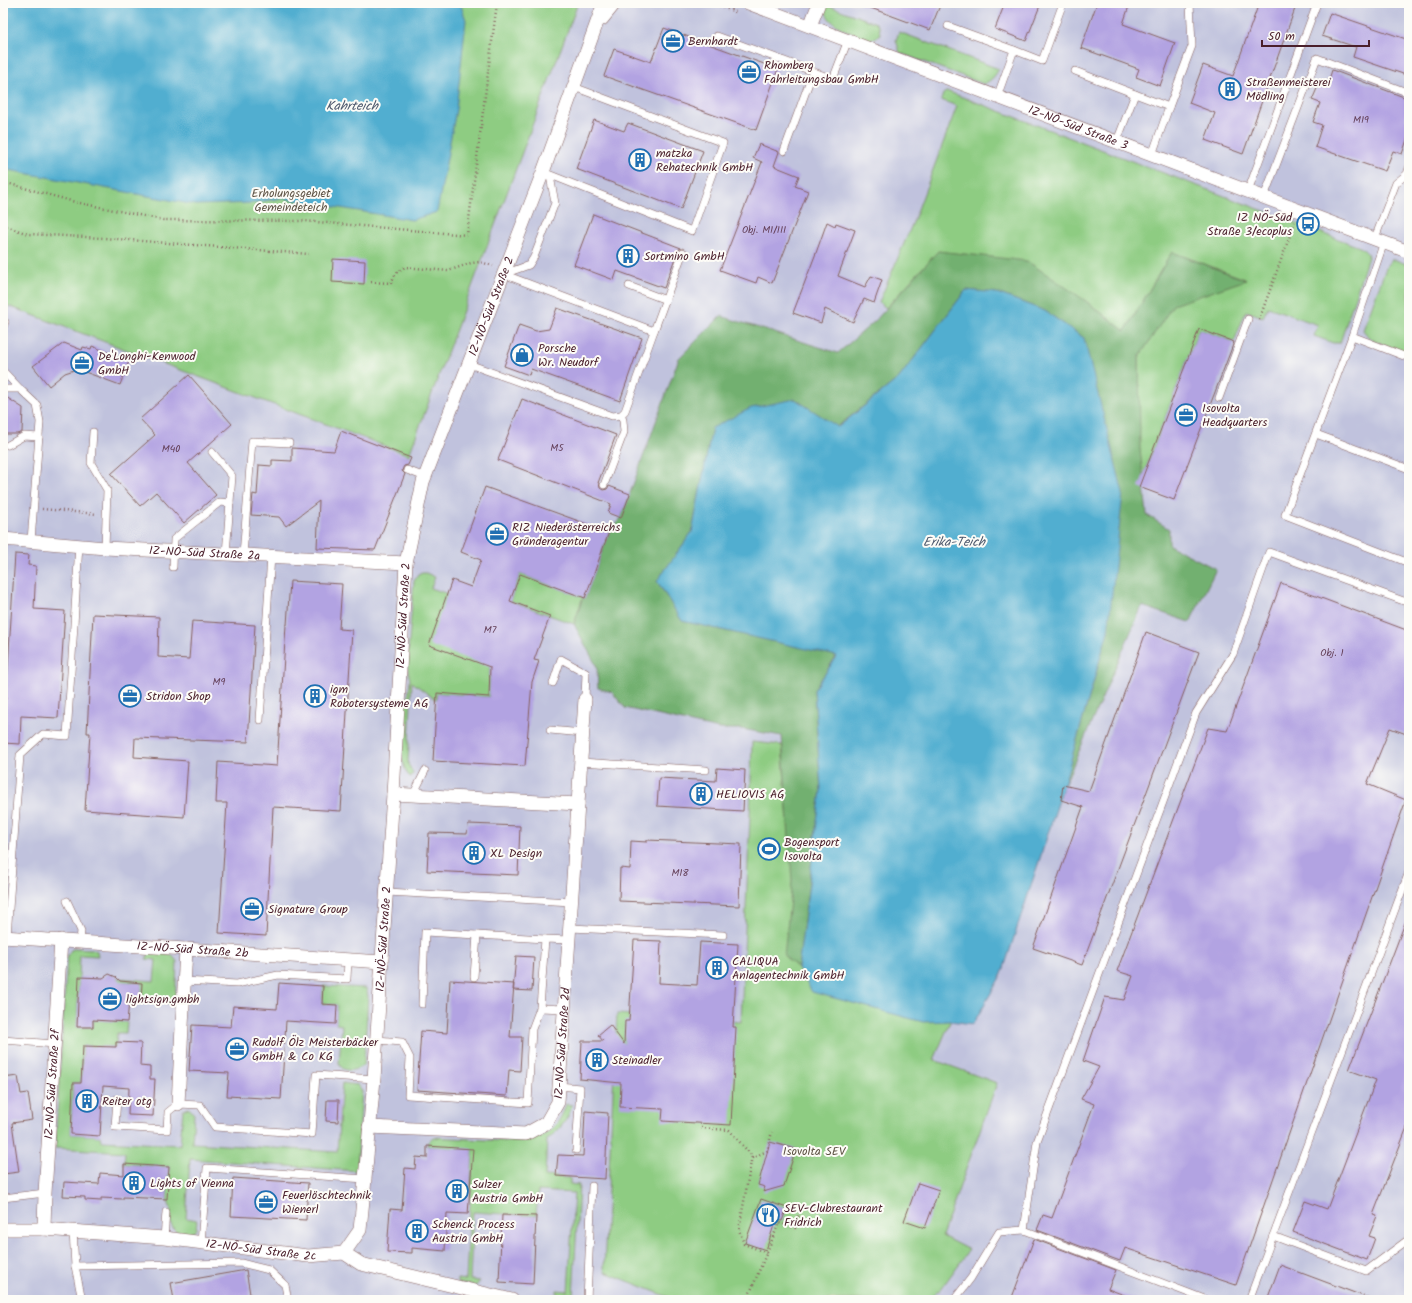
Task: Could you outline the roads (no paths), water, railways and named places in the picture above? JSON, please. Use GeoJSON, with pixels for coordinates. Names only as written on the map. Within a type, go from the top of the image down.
{"type":"FeatureCollection","features":[{"type":"Feature","properties":{"kind":"street","name":"IZ-NÖ-Süd Straße 2"},"geometry":{"type":"LineString","coordinates":[[344,1254],[360,1230],[365,1180],[374,1079],[387,892],[406,563],[425,477],[504,272],[546,174],[574,87],[604,3]]}},
{"type":"Feature","properties":{"kind":"street","name":"IZ-NÖ-Süd Straße 2"},"geometry":{"type":"LineString","coordinates":[[595,29],[615,3]]}},
{"type":"Feature","properties":{"kind":"street","name":"IZ-NÖ-Süd Straße 3"},"geometry":{"type":"LineString","coordinates":[[748,3],[1409,252]]}},
{"type":"Feature","properties":{"kind":"street"},"geometry":{"type":"LineString","coordinates":[[810,26],[819,3]]}},
{"type":"Feature","properties":{"kind":"street","name":"IZ-NÖ-Süd Straße 2a"},"geometry":{"type":"LineString","coordinates":[[3,540],[31,541],[104,548],[406,563]]}},
{"type":"Feature","properties":{"kind":"street","name":"IZ-NÖ-Süd Straße 2d"},"geometry":{"type":"LineString","coordinates":[[369,1127],[526,1134],[546,1123],[558,1102],[585,699]]}},
{"type":"Feature","properties":{"kind":"street"},"geometry":{"type":"LineString","coordinates":[[393,794],[578,804]]}},
{"type":"Feature","properties":{"kind":"street","name":"IZ-NÖ-Süd Straße 2b"},"geometry":{"type":"LineString","coordinates":[[5,937],[382,962]]}},
{"type":"Feature","properties":{"kind":"street","name":"IZ-NÖ-Süd Straße 2f"},"geometry":{"type":"LineString","coordinates":[[44,1229],[61,940]]}},
{"type":"Feature","properties":{"kind":"street"},"geometry":{"type":"LineString","coordinates":[[178,1104],[186,949]]}},
{"type":"Feature","properties":{"kind":"street","name":"IZ-NÖ-Süd Straße 2c"},"geometry":{"type":"LineString","coordinates":[[3,1229],[44,1229],[164,1238],[308,1256],[344,1254]]}},
{"type":"Feature","properties":{"kind":"street"},"geometry":{"type":"LineString","coordinates":[[344,1254],[361,1264],[512,1300]]}},
{"type":"Feature","properties":{"kind":"lane"},"geometry":{"type":"LineString","coordinates":[[948,26],[1042,60],[1063,3]]}},
{"type":"Feature","properties":{"kind":"lane"},"geometry":{"type":"LineString","coordinates":[[1152,155],[1192,46],[1190,3]]}},
{"type":"Feature","properties":{"kind":"lane"},"geometry":{"type":"LineString","coordinates":[[1248,191],[1317,3]]}},
{"type":"Feature","properties":{"kind":"lane"},"geometry":{"type":"LineString","coordinates":[[717,36],[834,79],[848,40]]}},
{"type":"Feature","properties":{"kind":"lane"},"geometry":{"type":"LineString","coordinates":[[997,97],[1014,50]]}},
{"type":"Feature","properties":{"kind":"lane"},"geometry":{"type":"LineString","coordinates":[[1264,197],[1317,58],[1409,93]]}},
{"type":"Feature","properties":{"kind":"lane"},"geometry":{"type":"LineString","coordinates":[[1075,71],[1169,107]]}},
{"type":"Feature","properties":{"kind":"lane"},"geometry":{"type":"LineString","coordinates":[[784,152],[813,72]]}},
{"type":"Feature","properties":{"kind":"lane"},"geometry":{"type":"LineString","coordinates":[[546,174],[692,231],[723,143],[574,87]]}},
{"type":"Feature","properties":{"kind":"lane"},"geometry":{"type":"LineString","coordinates":[[1117,141],[1135,94]]}},
{"type":"Feature","properties":{"kind":"lane"},"geometry":{"type":"LineString","coordinates":[[1409,168],[1407,174],[1396,183],[1352,336],[1285,515],[1409,563]]}},
{"type":"Feature","properties":{"kind":"lane"},"geometry":{"type":"LineString","coordinates":[[504,272],[529,265],[534,257],[555,203],[546,174]]}},
{"type":"Feature","properties":{"kind":"lane"},"geometry":{"type":"LineString","coordinates":[[469,364],[612,416],[621,415],[625,411],[683,252]]}},
{"type":"Feature","properties":{"kind":"lane"},"geometry":{"type":"LineString","coordinates":[[504,272],[654,332]]}},
{"type":"Feature","properties":{"kind":"lane"},"geometry":{"type":"LineString","coordinates":[[628,286],[666,300]]}},
{"type":"Feature","properties":{"kind":"lane"},"geometry":{"type":"LineString","coordinates":[[1219,398],[1248,319]]}},
{"type":"Feature","properties":{"kind":"lane"},"geometry":{"type":"LineString","coordinates":[[1352,336],[1409,358]]}},
{"type":"Feature","properties":{"kind":"lane"},"geometry":{"type":"LineString","coordinates":[[3,371],[20,390],[36,404],[40,422],[31,541]]}},
{"type":"Feature","properties":{"kind":"lane"},"geometry":{"type":"LineString","coordinates":[[3,389],[20,390]]}},
{"type":"Feature","properties":{"kind":"lane"},"geometry":{"type":"LineString","coordinates":[[604,485],[624,432],[621,415]]}},
{"type":"Feature","properties":{"kind":"lane"},"geometry":{"type":"LineString","coordinates":[[92,432],[91,463],[107,490],[104,548]]}},
{"type":"Feature","properties":{"kind":"lane"},"geometry":{"type":"LineString","coordinates":[[1316,434],[1409,469]]}},
{"type":"Feature","properties":{"kind":"lane"},"geometry":{"type":"LineString","coordinates":[[8,445],[24,436],[39,437]]}},
{"type":"Feature","properties":{"kind":"lane"},"geometry":{"type":"LineString","coordinates":[[243,555],[252,441],[288,443]]}},
{"type":"Feature","properties":{"kind":"lane"},"geometry":{"type":"LineString","coordinates":[[212,452],[232,476],[226,554]]}},
{"type":"Feature","properties":{"kind":"lane"},"geometry":{"type":"LineString","coordinates":[[407,470],[425,477]]}},
{"type":"Feature","properties":{"kind":"lane"},"geometry":{"type":"LineString","coordinates":[[173,567],[174,539],[220,502],[230,503]]}},
{"type":"Feature","properties":{"kind":"lane"},"geometry":{"type":"LineString","coordinates":[[5,937],[20,755],[43,734],[67,736],[79,545]]}},
{"type":"Feature","properties":{"kind":"lane"},"geometry":{"type":"LineString","coordinates":[[1024,1230],[1037,1142],[1196,714],[1233,654],[1270,552],[1409,603]]}},
{"type":"Feature","properties":{"kind":"lane"},"geometry":{"type":"LineString","coordinates":[[260,720],[271,556]]}},
{"type":"Feature","properties":{"kind":"lane"},"geometry":{"type":"LineString","coordinates":[[553,683],[560,659],[586,673],[585,699]]}},
{"type":"Feature","properties":{"kind":"lane"},"geometry":{"type":"LineString","coordinates":[[550,730],[583,733]]}},
{"type":"Feature","properties":{"kind":"lane"},"geometry":{"type":"LineString","coordinates":[[581,762],[706,770]]}},
{"type":"Feature","properties":{"kind":"lane"},"geometry":{"type":"LineString","coordinates":[[413,795],[424,771]]}},
{"type":"Feature","properties":{"kind":"lane"},"geometry":{"type":"LineString","coordinates":[[1249,1300],[1409,872]]}},
{"type":"Feature","properties":{"kind":"lane"},"geometry":{"type":"LineString","coordinates":[[387,892],[572,902]]}},
{"type":"Feature","properties":{"kind":"lane"},"geometry":{"type":"LineString","coordinates":[[67,901],[81,931],[80,941]]}},
{"type":"Feature","properties":{"kind":"lane"},"geometry":{"type":"LineString","coordinates":[[422,1004],[425,932],[544,939],[570,934],[723,935]]}},
{"type":"Feature","properties":{"kind":"lane"},"geometry":{"type":"LineString","coordinates":[[474,978],[477,935]]}},
{"type":"Feature","properties":{"kind":"lane"},"geometry":{"type":"LineString","coordinates":[[376,1040],[402,1042],[410,1058],[408,1095],[528,1103],[532,1029],[540,1008],[544,939]]}},
{"type":"Feature","properties":{"kind":"lane"},"geometry":{"type":"LineString","coordinates":[[184,981],[237,984],[278,975],[347,979],[348,960]]}},
{"type":"Feature","properties":{"kind":"lane"},"geometry":{"type":"LineString","coordinates":[[540,1008],[565,1009]]}},
{"type":"Feature","properties":{"kind":"lane"},"geometry":{"type":"LineString","coordinates":[[3,1040],[55,1044]]}},
{"type":"Feature","properties":{"kind":"lane"},"geometry":{"type":"LineString","coordinates":[[117,1099],[115,1127],[167,1130],[168,1112],[178,1104],[200,1106],[215,1127],[312,1134],[316,1075],[374,1079]]}},
{"type":"Feature","properties":{"kind":"lane"},"geometry":{"type":"LineString","coordinates":[[559,1086],[580,1088],[576,1150]]}},
{"type":"Feature","properties":{"kind":"lane"},"geometry":{"type":"LineString","coordinates":[[201,1243],[207,1168],[365,1180]]}},
{"type":"Feature","properties":{"kind":"lane"},"geometry":{"type":"LineString","coordinates":[[586,1300],[592,1186]]}},
{"type":"Feature","properties":{"kind":"lane"},"geometry":{"type":"LineString","coordinates":[[3,1198],[45,1193]]}},
{"type":"Feature","properties":{"kind":"lane"},"geometry":{"type":"LineString","coordinates":[[164,1238],[166,1212]]}},
{"type":"Feature","properties":{"kind":"lane"},"geometry":{"type":"LineString","coordinates":[[954,1300],[971,1278],[999,1232],[1024,1230],[1208,1300]]}},
{"type":"Feature","properties":{"kind":"lane"},"geometry":{"type":"LineString","coordinates":[[73,1231],[75,1266],[82,1300]]}},
{"type":"Feature","properties":{"kind":"lane"},"geometry":{"type":"LineString","coordinates":[[1273,1236],[1366,1271],[1409,1239]]}},
{"type":"Feature","properties":{"kind":"lane"},"geometry":{"type":"LineString","coordinates":[[75,1266],[240,1263],[269,1270],[285,1285],[288,1300]]}},
{"type":"Feature","properties":{"kind":"water","name":"Kahrteich"},"geometry":{"type":"Polygon","coordinates":[[[3,3],[460,3],[466,20],[456,110],[437,212],[412,220],[281,198],[253,203],[196,205],[3,169],[3,3]]]}},
{"type":"Feature","properties":{"kind":"water","name":"Erika-Teich"},"geometry":{"type":"Polygon","coordinates":[[[966,290],[997,293],[1045,311],[1084,338],[1123,493],[1108,631],[1063,788],[1002,974],[973,1024],[950,1021],[923,1022],[812,992],[798,968],[821,790],[814,690],[837,656],[682,621],[657,581],[692,532],[712,428],[751,408],[795,399],[838,427],[899,378],[966,290]]]}},
{"type":"Feature","properties":{"kind":"place","name":"Bernhardt"},"geometry":{"type":"Point","coordinates":[673,41]}},
{"type":"Feature","properties":{"kind":"place","name":"Rhomberg Fahrleitungsbau GmbH"},"geometry":{"type":"Point","coordinates":[749,72]}},
{"type":"Feature","properties":{"kind":"place","name":"Straßenmeisterei Mödling"},"geometry":{"type":"Point","coordinates":[1230,89]}},
{"type":"Feature","properties":{"kind":"place","name":"matzka Rehatechnik GmbH"},"geometry":{"type":"Point","coordinates":[640,160]}},
{"type":"Feature","properties":{"kind":"place","name":"IZ NÖ-Süd Straße 3/ecoplus"},"geometry":{"type":"Point","coordinates":[1308,224]}},
{"type":"Feature","properties":{"kind":"place","name":"Sortmino GmbH"},"geometry":{"type":"Point","coordinates":[628,256]}},
{"type":"Feature","properties":{"kind":"place","name":"Porsche Wr. Neudorf"},"geometry":{"type":"Point","coordinates":[522,355]}},
{"type":"Feature","properties":{"kind":"place","name":"De'Longhi-Kenwood GmbH"},"geometry":{"type":"Point","coordinates":[82,363]}},
{"type":"Feature","properties":{"kind":"place","name":"Isovolta Headquarters"},"geometry":{"type":"Point","coordinates":[1186,415]}},
{"type":"Feature","properties":{"kind":"place","name":"RIZ Niederösterreichs Gründeragentur"},"geometry":{"type":"Point","coordinates":[497,534]}},
{"type":"Feature","properties":{"kind":"place","name":"Stridon Shop"},"geometry":{"type":"Point","coordinates":[130,696]}},
{"type":"Feature","properties":{"kind":"place","name":"igm Robotersysteme AG"},"geometry":{"type":"Point","coordinates":[315,696]}},
{"type":"Feature","properties":{"kind":"place","name":"HELIOVIS AG"},"geometry":{"type":"Point","coordinates":[701,794]}},
{"type":"Feature","properties":{"kind":"place","name":"Bogensport Isovolta"},"geometry":{"type":"Point","coordinates":[769,849]}},
{"type":"Feature","properties":{"kind":"place","name":"XL Design"},"geometry":{"type":"Point","coordinates":[474,853]}},
{"type":"Feature","properties":{"kind":"place","name":"Signature Group"},"geometry":{"type":"Point","coordinates":[252,909]}},
{"type":"Feature","properties":{"kind":"place","name":"CALIQUA Anlagentechnik GmbH"},"geometry":{"type":"Point","coordinates":[717,968]}},
{"type":"Feature","properties":{"kind":"place","name":"lightsign.gmbh"},"geometry":{"type":"Point","coordinates":[110,999]}},
{"type":"Feature","properties":{"kind":"place","name":"Rudolf Ölz Meisterbäcker GmbH & Co KG"},"geometry":{"type":"Point","coordinates":[237,1049]}},
{"type":"Feature","properties":{"kind":"place","name":"Steinadler"},"geometry":{"type":"Point","coordinates":[597,1060]}},
{"type":"Feature","properties":{"kind":"place","name":"Reiter otg"},"geometry":{"type":"Point","coordinates":[87,1101]}},
{"type":"Feature","properties":{"kind":"place","name":"Lights of Vienna"},"geometry":{"type":"Point","coordinates":[134,1183]}},
{"type":"Feature","properties":{"kind":"place","name":"Sulzer Austria GmbH"},"geometry":{"type":"Point","coordinates":[457,1191]}},
{"type":"Feature","properties":{"kind":"place","name":"Feuerlöschtechnik Wienerl"},"geometry":{"type":"Point","coordinates":[266,1202]}},
{"type":"Feature","properties":{"kind":"place","name":"SEV-Clubrestaurant Fridrich"},"geometry":{"type":"Point","coordinates":[768,1215]}},
{"type":"Feature","properties":{"kind":"place","name":"Schenck Process Austria GmbH"},"geometry":{"type":"Point","coordinates":[417,1231]}},
{"type":"Feature","properties":{"kind":"park label","name":"Erholungsgebiet Gemeindeteich"},"geometry":{"type":"Point","coordinates":[291,200]}},
{"type":"Feature","properties":{"kind":"park label","name":"Isovolta SEV"},"geometry":{"type":"Point","coordinates":[814,1151]}}]}
